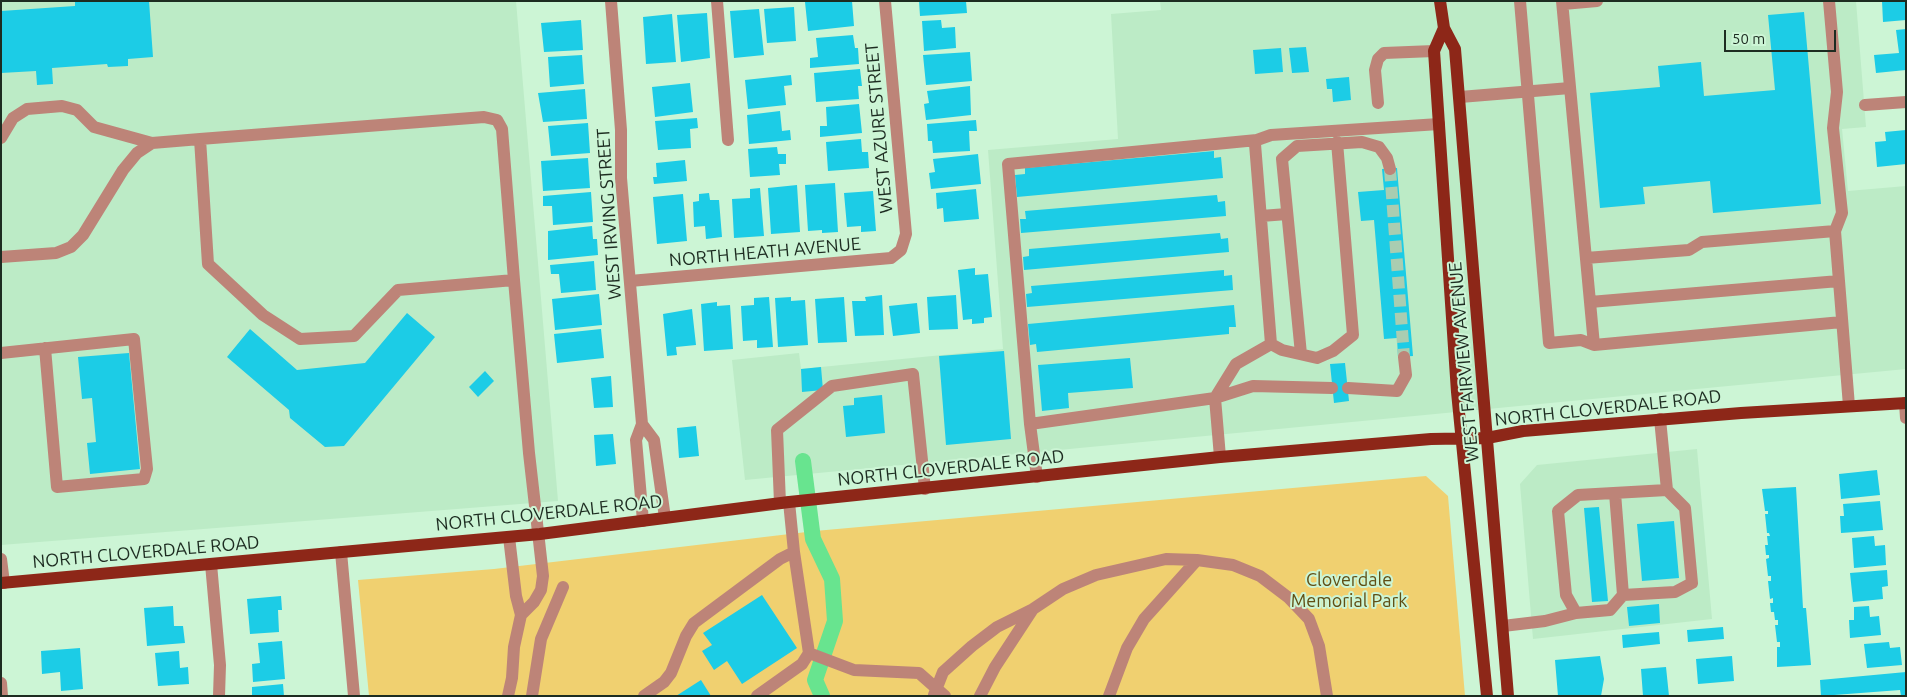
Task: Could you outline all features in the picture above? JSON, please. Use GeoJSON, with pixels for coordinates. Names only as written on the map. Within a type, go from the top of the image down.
{"type":"FeatureCollection","features":[{"type":"Feature","properties":{"kind":"main road","name":"WEST FAIRVIEW AVENUE"},"geometry":{"type":"LineString","coordinates":[[1440,1],[1444,28],[1455,49],[1460,97],[1508,696]]}},
{"type":"Feature","properties":{"kind":"main road","name":"WEST FAIRVIEW AVENUE"},"geometry":{"type":"LineString","coordinates":[[1444,28],[1434,51],[1462,438],[1488,696]]}},
{"type":"Feature","properties":{"kind":"main road","name":"NORTH CLOVERDALE ROAD"},"geometry":{"type":"LineString","coordinates":[[2,583],[540,534],[785,502],[1036,477],[1220,456],[1462,438],[1487,438],[1523,431],[1905,403]]}},
{"type":"Feature","properties":{"kind":"street","name":"WEST IRVING STREET"},"geometry":{"type":"LineString","coordinates":[[611,1],[621,130],[621,178],[642,424],[636,440],[643,521]]}},
{"type":"Feature","properties":{"kind":"street"},"geometry":{"type":"LineString","coordinates":[[716,1],[728,140]]}},
{"type":"Feature","properties":{"kind":"street","name":"WEST AZURE STREET"},"geometry":{"type":"LineString","coordinates":[[886,1],[906,234],[901,250]]}},
{"type":"Feature","properties":{"kind":"street"},"geometry":{"type":"LineString","coordinates":[[1520,1],[1549,344],[1582,340],[1594,344],[1842,322]]}},
{"type":"Feature","properties":{"kind":"street"},"geometry":{"type":"LineString","coordinates":[[1594,344],[1562,3],[1597,1]]}},
{"type":"Feature","properties":{"kind":"street"},"geometry":{"type":"LineString","coordinates":[[1829,1],[1836,92],[1833,128],[1842,213],[1835,231],[1849,406]]}},
{"type":"Feature","properties":{"kind":"street"},"geometry":{"type":"LineString","coordinates":[[1378,103],[1375,70],[1378,59],[1384,54],[1434,51]]}},
{"type":"Feature","properties":{"kind":"street"},"geometry":{"type":"LineString","coordinates":[[1460,97],[1570,88]]}},
{"type":"Feature","properties":{"kind":"street"},"geometry":{"type":"LineString","coordinates":[[1865,105],[1906,102]]}},
{"type":"Feature","properties":{"kind":"street"},"geometry":{"type":"LineString","coordinates":[[1,138],[12,118],[27,109],[62,106],[77,110],[94,127],[152,143],[484,118],[497,120],[502,129],[529,453],[540,534],[543,576],[541,590],[534,602],[521,615]]}},
{"type":"Feature","properties":{"kind":"street"},"geometry":{"type":"LineString","coordinates":[[1036,477],[1008,164],[1257,140],[1271,135],[1439,124]]}},
{"type":"Feature","properties":{"kind":"street"},"geometry":{"type":"LineString","coordinates":[[200,139],[208,264],[264,315],[300,339],[354,336],[398,290],[514,280]]}},
{"type":"Feature","properties":{"kind":"street"},"geometry":{"type":"LineString","coordinates":[[1257,140],[1271,344]]}},
{"type":"Feature","properties":{"kind":"street"},"geometry":{"type":"LineString","coordinates":[[1271,344],[1282,350],[1317,358],[1333,351],[1353,335],[1337,142]]}},
{"type":"Feature","properties":{"kind":"street"},"geometry":{"type":"LineString","coordinates":[[1301,354],[1282,159],[1297,146],[1337,142],[1362,142],[1379,147],[1388,158],[1390,169]]}},
{"type":"Feature","properties":{"kind":"street"},"geometry":{"type":"LineString","coordinates":[[1,257],[56,253],[71,246],[83,235],[123,170],[137,153],[152,143]]}},
{"type":"Feature","properties":{"kind":"street"},"geometry":{"type":"LineString","coordinates":[[1261,216],[1287,214]]}},
{"type":"Feature","properties":{"kind":"street"},"geometry":{"type":"LineString","coordinates":[[1586,258],[1689,250],[1702,242],[1835,231]]}},
{"type":"Feature","properties":{"kind":"street","name":"NORTH HEATH AVENUE"},"geometry":{"type":"LineString","coordinates":[[630,281],[891,258],[901,250]]}},
{"type":"Feature","properties":{"kind":"street"},"geometry":{"type":"LineString","coordinates":[[1590,302],[1839,281]]}},
{"type":"Feature","properties":{"kind":"street"},"geometry":{"type":"LineString","coordinates":[[1,353],[45,348],[134,339],[147,469],[144,479],[57,487],[45,348]]}},
{"type":"Feature","properties":{"kind":"street"},"geometry":{"type":"LineString","coordinates":[[1220,456],[1215,398],[1236,364],[1271,344]]}},
{"type":"Feature","properties":{"kind":"street"},"geometry":{"type":"LineString","coordinates":[[1348,388],[1396,390],[1406,375],[1404,357]]}},
{"type":"Feature","properties":{"kind":"street"},"geometry":{"type":"LineString","coordinates":[[757,696],[802,664],[809,653],[785,502],[777,430],[832,386],[913,374],[925,488]]}},
{"type":"Feature","properties":{"kind":"street"},"geometry":{"type":"LineString","coordinates":[[1030,424],[1215,398],[1253,386],[1332,388]]}},
{"type":"Feature","properties":{"kind":"street"},"geometry":{"type":"LineString","coordinates":[[1905,403],[1906,418]]}},
{"type":"Feature","properties":{"kind":"street"},"geometry":{"type":"LineString","coordinates":[[1503,626],[1610,610],[1623,596],[1675,592],[1692,583],[1685,508],[1667,490],[1660,420]]}},
{"type":"Feature","properties":{"kind":"street","name":"WEST IRVING STREET"},"geometry":{"type":"LineString","coordinates":[[642,424],[654,440],[666,518]]}},
{"type":"Feature","properties":{"kind":"street"},"geometry":{"type":"LineString","coordinates":[[1576,614],[1566,595],[1558,511],[1578,495],[1667,490]]}},
{"type":"Feature","properties":{"kind":"street"},"geometry":{"type":"LineString","coordinates":[[1615,493],[1623,596]]}},
{"type":"Feature","properties":{"kind":"street"},"geometry":{"type":"LineString","coordinates":[[508,696],[514,647],[521,615],[516,596],[509,537]]}},
{"type":"Feature","properties":{"kind":"street"},"geometry":{"type":"LineString","coordinates":[[341,552],[354,696]]}},
{"type":"Feature","properties":{"kind":"street"},"geometry":{"type":"LineString","coordinates":[[644,696],[664,682],[671,672],[686,636],[694,623],[780,558],[794,552]]}},
{"type":"Feature","properties":{"kind":"street"},"geometry":{"type":"LineString","coordinates":[[1,559],[2,583]]}},
{"type":"Feature","properties":{"kind":"street"},"geometry":{"type":"LineString","coordinates":[[938,693],[943,672],[972,646],[998,627],[1033,609],[1063,589],[1096,575],[1166,559],[1197,560],[1232,565],[1260,576],[1289,598],[1309,619],[1318,646],[1327,696]]}},
{"type":"Feature","properties":{"kind":"street"},"geometry":{"type":"LineString","coordinates":[[1109,696],[1127,648],[1144,619],[1197,560]]}},
{"type":"Feature","properties":{"kind":"street"},"geometry":{"type":"LineString","coordinates":[[211,564],[220,666],[219,696]]}},
{"type":"Feature","properties":{"kind":"street"},"geometry":{"type":"LineString","coordinates":[[532,696],[541,639],[563,588]]}},
{"type":"Feature","properties":{"kind":"street"},"geometry":{"type":"LineString","coordinates":[[980,696],[995,667],[1033,609]]}},
{"type":"Feature","properties":{"kind":"street"},"geometry":{"type":"LineString","coordinates":[[809,653],[854,670],[919,673],[938,693]]}},
{"type":"Feature","properties":{"kind":"street"},"geometry":{"type":"LineString","coordinates":[[1,683],[2,696]]}},
{"type":"Feature","properties":{"kind":"shaded area"},"geometry":{"type":"Polygon","coordinates":[[[1,1],[516,1],[558,501],[1,545],[1,1]]]}},
{"type":"Feature","properties":{"kind":"shaded area"},"geometry":{"type":"Polygon","coordinates":[[[1160,1],[1856,1],[1866,127],[1842,129],[1848,191],[1906,186],[1906,369],[745,480],[732,360],[799,353],[801,369],[1003,349],[988,150],[1118,139],[1111,14],[1161,10],[1160,1]]]}},
{"type":"Feature","properties":{"kind":"shaded area"},"geometry":{"type":"Polygon","coordinates":[[[1697,449],[1712,619],[1533,639],[1520,484],[1537,465],[1697,449]]]}},
{"type":"Feature","properties":{"kind":"green space","name":"Cloverdale Memorial Park"},"geometry":{"type":"Polygon","coordinates":[[[1426,476],[1448,496],[1465,696],[369,696],[358,580],[494,569],[815,531],[1426,476]]]}},
{"type":"Feature","properties":{"kind":"building"},"geometry":{"type":"Polygon","coordinates":[[[75,1],[149,1],[153,57],[128,59],[128,66],[108,67],[107,64],[52,68],[53,84],[37,85],[36,71],[1,73],[1,11],[75,6],[75,1]]]}},
{"type":"Feature","properties":{"kind":"building"},"geometry":{"type":"Polygon","coordinates":[[[852,1],[854,26],[808,31],[805,2],[852,1]]]}},
{"type":"Feature","properties":{"kind":"building"},"geometry":{"type":"Polygon","coordinates":[[[919,1],[966,1],[967,13],[920,16],[919,1]]]}},
{"type":"Feature","properties":{"kind":"building"},"geometry":{"type":"Polygon","coordinates":[[[1882,1],[1906,1],[1906,20],[1883,22],[1882,1]]]}},
{"type":"Feature","properties":{"kind":"building"},"geometry":{"type":"Polygon","coordinates":[[[794,7],[796,41],[767,43],[764,9],[794,7]]]}},
{"type":"Feature","properties":{"kind":"building"},"geometry":{"type":"Polygon","coordinates":[[[759,9],[764,55],[734,58],[730,11],[759,9]]]}},
{"type":"Feature","properties":{"kind":"building"},"geometry":{"type":"Polygon","coordinates":[[[1804,12],[1821,204],[1713,213],[1710,181],[1643,187],[1645,204],[1600,208],[1590,93],[1660,87],[1658,66],[1701,62],[1704,96],[1775,90],[1768,15],[1804,12]]]}},
{"type":"Feature","properties":{"kind":"building"},"geometry":{"type":"Polygon","coordinates":[[[707,13],[710,58],[681,62],[677,15],[707,13]]]}},
{"type":"Feature","properties":{"kind":"building"},"geometry":{"type":"Polygon","coordinates":[[[672,14],[676,62],[646,64],[643,17],[672,14]]]}},
{"type":"Feature","properties":{"kind":"building"},"geometry":{"type":"Polygon","coordinates":[[[581,20],[583,50],[544,52],[541,23],[581,20]]]}},
{"type":"Feature","properties":{"kind":"building"},"geometry":{"type":"Polygon","coordinates":[[[941,20],[942,28],[955,27],[956,48],[924,51],[922,21],[941,20]]]}},
{"type":"Feature","properties":{"kind":"building"},"geometry":{"type":"Polygon","coordinates":[[[1906,29],[1906,70],[1876,73],[1874,55],[1899,53],[1896,30],[1906,29]]]}},
{"type":"Feature","properties":{"kind":"building"},"geometry":{"type":"Polygon","coordinates":[[[853,35],[855,48],[858,48],[859,64],[810,68],[810,58],[818,57],[816,38],[853,35]]]}},
{"type":"Feature","properties":{"kind":"building"},"geometry":{"type":"Polygon","coordinates":[[[1306,47],[1309,72],[1292,73],[1289,48],[1306,47]]]}},
{"type":"Feature","properties":{"kind":"building"},"geometry":{"type":"Polygon","coordinates":[[[1281,48],[1283,72],[1255,74],[1253,50],[1281,48]]]}},
{"type":"Feature","properties":{"kind":"building"},"geometry":{"type":"Polygon","coordinates":[[[970,52],[972,81],[926,85],[923,55],[970,52]]]}},
{"type":"Feature","properties":{"kind":"building"},"geometry":{"type":"Polygon","coordinates":[[[582,55],[584,84],[550,87],[548,57],[582,55]]]}},
{"type":"Feature","properties":{"kind":"building"},"geometry":{"type":"Polygon","coordinates":[[[860,69],[862,86],[858,86],[859,99],[816,102],[814,73],[860,69]]]}},
{"type":"Feature","properties":{"kind":"building"},"geometry":{"type":"Polygon","coordinates":[[[791,75],[792,85],[784,86],[786,105],[748,109],[745,80],[791,75]]]}},
{"type":"Feature","properties":{"kind":"building"},"geometry":{"type":"Polygon","coordinates":[[[1349,77],[1351,100],[1333,102],[1332,89],[1327,89],[1326,79],[1349,77]]]}},
{"type":"Feature","properties":{"kind":"building"},"geometry":{"type":"Polygon","coordinates":[[[690,83],[693,112],[655,117],[652,87],[690,83]]]}},
{"type":"Feature","properties":{"kind":"building"},"geometry":{"type":"Polygon","coordinates":[[[970,86],[971,115],[926,120],[924,104],[929,103],[927,91],[970,86]]]}},
{"type":"Feature","properties":{"kind":"building"},"geometry":{"type":"Polygon","coordinates":[[[585,89],[587,119],[543,122],[538,93],[585,89]]]}},
{"type":"Feature","properties":{"kind":"building"},"geometry":{"type":"Polygon","coordinates":[[[859,104],[862,133],[820,137],[820,126],[827,126],[826,107],[859,104]]]}},
{"type":"Feature","properties":{"kind":"building"},"geometry":{"type":"Polygon","coordinates":[[[780,111],[782,131],[790,130],[791,140],[749,144],[747,115],[780,111]]]}},
{"type":"Feature","properties":{"kind":"building"},"geometry":{"type":"Polygon","coordinates":[[[697,118],[698,128],[690,129],[691,148],[658,150],[655,121],[697,118]]]}},
{"type":"Feature","properties":{"kind":"building"},"geometry":{"type":"Polygon","coordinates":[[[976,120],[977,131],[969,131],[970,151],[933,153],[932,141],[928,141],[927,124],[976,120]]]}},
{"type":"Feature","properties":{"kind":"building"},"geometry":{"type":"Polygon","coordinates":[[[588,123],[590,153],[551,156],[548,126],[588,123]]]}},
{"type":"Feature","properties":{"kind":"building"},"geometry":{"type":"Polygon","coordinates":[[[1906,130],[1906,164],[1877,167],[1875,142],[1886,141],[1885,132],[1906,130]]]}},
{"type":"Feature","properties":{"kind":"building"},"geometry":{"type":"Polygon","coordinates":[[[861,139],[862,152],[868,152],[869,168],[828,171],[826,142],[861,139]]]}},
{"type":"Feature","properties":{"kind":"building"},"geometry":{"type":"Polygon","coordinates":[[[777,147],[778,154],[786,154],[786,164],[779,164],[780,175],[750,177],[748,149],[777,147]]]}},
{"type":"Feature","properties":{"kind":"building"},"geometry":{"type":"Polygon","coordinates":[[[1214,151],[1214,158],[1221,157],[1223,178],[1017,197],[1015,175],[1025,174],[1025,168],[1214,151]]]}},
{"type":"Feature","properties":{"kind":"building"},"geometry":{"type":"Polygon","coordinates":[[[978,154],[981,184],[931,189],[929,173],[935,172],[933,159],[978,154]]]}},
{"type":"Feature","properties":{"kind":"building"},"geometry":{"type":"Polygon","coordinates":[[[588,158],[590,188],[543,191],[541,161],[588,158]]]}},
{"type":"Feature","properties":{"kind":"building"},"geometry":{"type":"Polygon","coordinates":[[[685,160],[687,181],[654,184],[653,177],[657,177],[656,163],[685,160]]]}},
{"type":"Feature","properties":{"kind":"building"},"geometry":{"type":"Polygon","coordinates":[[[1397,168],[1413,356],[1398,357],[1397,338],[1384,339],[1374,220],[1361,221],[1358,192],[1384,190],[1382,169],[1397,168]]]}},
{"type":"Feature","properties":{"kind":"building"},"geometry":{"type":"Polygon","coordinates":[[[835,183],[838,232],[822,233],[822,230],[808,231],[805,185],[835,183]]]}},
{"type":"Feature","properties":{"kind":"building"},"geometry":{"type":"Polygon","coordinates":[[[797,185],[800,232],[771,234],[768,188],[797,185]]]}},
{"type":"Feature","properties":{"kind":"building"},"geometry":{"type":"Polygon","coordinates":[[[760,188],[764,236],[734,238],[732,199],[750,198],[750,189],[760,188]]]}},
{"type":"Feature","properties":{"kind":"building"},"geometry":{"type":"Polygon","coordinates":[[[976,189],[979,219],[944,222],[943,208],[937,209],[936,193],[976,189]]]}},
{"type":"Feature","properties":{"kind":"building"},"geometry":{"type":"Polygon","coordinates":[[[873,191],[876,231],[861,232],[861,226],[847,227],[844,193],[873,191]]]}},
{"type":"Feature","properties":{"kind":"building"},"geometry":{"type":"Polygon","coordinates":[[[591,192],[593,222],[553,225],[552,206],[543,206],[543,196],[591,192]]]}},
{"type":"Feature","properties":{"kind":"building"},"geometry":{"type":"Polygon","coordinates":[[[709,193],[710,200],[719,200],[722,237],[706,239],[705,226],[694,227],[693,202],[699,201],[699,194],[709,193]]]}},
{"type":"Feature","properties":{"kind":"building"},"geometry":{"type":"Polygon","coordinates":[[[683,194],[687,241],[657,244],[653,197],[683,194]]]}},
{"type":"Feature","properties":{"kind":"building"},"geometry":{"type":"Polygon","coordinates":[[[1217,195],[1218,202],[1225,201],[1226,216],[1021,233],[1020,219],[1026,219],[1025,211],[1217,195]]]}},
{"type":"Feature","properties":{"kind":"building"},"geometry":{"type":"Polygon","coordinates":[[[592,226],[593,239],[597,239],[598,255],[548,260],[548,231],[592,226]]]}},
{"type":"Feature","properties":{"kind":"building"},"geometry":{"type":"Polygon","coordinates":[[[1220,233],[1221,239],[1228,238],[1229,252],[1024,270],[1023,257],[1029,256],[1029,249],[1220,233]]]}},
{"type":"Feature","properties":{"kind":"building"},"geometry":{"type":"Polygon","coordinates":[[[594,261],[596,290],[561,293],[559,274],[551,274],[550,265],[594,261]]]}},
{"type":"Feature","properties":{"kind":"building"},"geometry":{"type":"Polygon","coordinates":[[[975,268],[975,275],[988,274],[992,317],[984,318],[984,323],[972,324],[972,319],[963,320],[958,270],[975,268]]]}},
{"type":"Feature","properties":{"kind":"building"},"geometry":{"type":"Polygon","coordinates":[[[1224,270],[1224,276],[1232,275],[1233,290],[1027,307],[1026,294],[1032,293],[1031,286],[1224,270]]]}},
{"type":"Feature","properties":{"kind":"building"},"geometry":{"type":"Polygon","coordinates":[[[599,294],[602,325],[555,330],[552,299],[599,294]]]}},
{"type":"Feature","properties":{"kind":"building"},"geometry":{"type":"Polygon","coordinates":[[[882,295],[884,335],[855,336],[852,301],[866,301],[865,297],[882,295]]]}},
{"type":"Feature","properties":{"kind":"building"},"geometry":{"type":"Polygon","coordinates":[[[956,295],[958,329],[929,330],[927,297],[956,295]]]}},
{"type":"Feature","properties":{"kind":"building"},"geometry":{"type":"Polygon","coordinates":[[[769,297],[773,347],[757,348],[757,340],[743,341],[741,306],[754,305],[754,298],[769,297]]]}},
{"type":"Feature","properties":{"kind":"building"},"geometry":{"type":"Polygon","coordinates":[[[791,297],[791,301],[805,300],[808,345],[778,347],[775,298],[791,297]]]}},
{"type":"Feature","properties":{"kind":"building"},"geometry":{"type":"Polygon","coordinates":[[[844,297],[847,342],[818,343],[815,299],[844,297]]]}},
{"type":"Feature","properties":{"kind":"building"},"geometry":{"type":"Polygon","coordinates":[[[717,302],[717,306],[730,305],[733,349],[704,351],[701,304],[717,302]]]}},
{"type":"Feature","properties":{"kind":"building"},"geometry":{"type":"Polygon","coordinates":[[[917,303],[920,333],[893,336],[889,306],[917,303]]]}},
{"type":"Feature","properties":{"kind":"building"},"geometry":{"type":"Polygon","coordinates":[[[1234,305],[1236,327],[1229,327],[1229,334],[1037,352],[1036,344],[1030,345],[1028,324],[1234,305]]]}},
{"type":"Feature","properties":{"kind":"building"},"geometry":{"type":"Polygon","coordinates":[[[692,309],[696,345],[676,347],[677,355],[667,356],[663,314],[692,309]]]}},
{"type":"Feature","properties":{"kind":"building"},"geometry":{"type":"Polygon","coordinates":[[[407,313],[435,337],[344,446],[325,447],[290,418],[289,410],[227,357],[250,329],[297,370],[365,363],[407,313]]]}},
{"type":"Feature","properties":{"kind":"building"},"geometry":{"type":"Polygon","coordinates":[[[601,329],[604,358],[557,363],[554,334],[601,329]]]}},
{"type":"Feature","properties":{"kind":"building"},"geometry":{"type":"Polygon","coordinates":[[[1004,351],[1011,439],[946,445],[939,356],[1004,351]]]}},
{"type":"Feature","properties":{"kind":"building"},"geometry":{"type":"Polygon","coordinates":[[[129,353],[140,469],[90,474],[87,443],[96,442],[92,398],[82,399],[78,357],[129,353]]]}},
{"type":"Feature","properties":{"kind":"building"},"geometry":{"type":"Polygon","coordinates":[[[1130,358],[1133,388],[1068,393],[1069,408],[1042,411],[1038,365],[1130,358]]]}},
{"type":"Feature","properties":{"kind":"building"},"geometry":{"type":"Polygon","coordinates":[[[1345,363],[1349,401],[1334,403],[1330,364],[1345,363]]]}},
{"type":"Feature","properties":{"kind":"building"},"geometry":{"type":"Polygon","coordinates":[[[821,367],[823,390],[802,392],[801,369],[821,367]]]}},
{"type":"Feature","properties":{"kind":"building"},"geometry":{"type":"Polygon","coordinates":[[[485,371],[494,381],[478,397],[469,387],[485,371]]]}},
{"type":"Feature","properties":{"kind":"building"},"geometry":{"type":"Polygon","coordinates":[[[611,376],[613,407],[594,408],[591,378],[611,376]]]}},
{"type":"Feature","properties":{"kind":"building"},"geometry":{"type":"Polygon","coordinates":[[[882,395],[885,433],[846,437],[843,406],[854,405],[854,398],[882,395]]]}},
{"type":"Feature","properties":{"kind":"building"},"geometry":{"type":"Polygon","coordinates":[[[696,426],[699,456],[679,458],[677,428],[696,426]]]}},
{"type":"Feature","properties":{"kind":"building"},"geometry":{"type":"Polygon","coordinates":[[[613,434],[616,464],[596,466],[594,435],[613,434]]]}},
{"type":"Feature","properties":{"kind":"building"},"geometry":{"type":"Polygon","coordinates":[[[1877,470],[1880,495],[1841,499],[1839,474],[1877,470]]]}},
{"type":"Feature","properties":{"kind":"building"},"geometry":{"type":"Polygon","coordinates":[[[1796,487],[1803,608],[1806,608],[1811,665],[1777,667],[1777,647],[1780,647],[1780,642],[1777,642],[1775,625],[1778,625],[1778,620],[1775,620],[1774,612],[1771,612],[1770,603],[1773,603],[1773,598],[1770,599],[1768,581],[1771,581],[1771,576],[1768,576],[1766,559],[1769,558],[1769,555],[1766,555],[1765,545],[1768,545],[1767,536],[1770,536],[1767,533],[1765,514],[1768,514],[1768,511],[1765,511],[1762,489],[1796,487]]]}},
{"type":"Feature","properties":{"kind":"building"},"geometry":{"type":"Polygon","coordinates":[[[1880,501],[1883,530],[1841,533],[1840,516],[1844,516],[1843,504],[1880,501]]]}},
{"type":"Feature","properties":{"kind":"building"},"geometry":{"type":"Polygon","coordinates":[[[1599,507],[1608,601],[1592,602],[1584,508],[1599,507]]]}},
{"type":"Feature","properties":{"kind":"building"},"geometry":{"type":"Polygon","coordinates":[[[1674,521],[1679,578],[1642,581],[1637,524],[1674,521]]]}},
{"type":"Feature","properties":{"kind":"building"},"geometry":{"type":"Polygon","coordinates":[[[1874,536],[1875,546],[1885,545],[1886,565],[1854,568],[1852,538],[1874,536]]]}},
{"type":"Feature","properties":{"kind":"building"},"geometry":{"type":"Polygon","coordinates":[[[1887,570],[1888,586],[1882,587],[1883,599],[1853,602],[1850,573],[1887,570]]]}},
{"type":"Feature","properties":{"kind":"building"},"geometry":{"type":"Polygon","coordinates":[[[762,595],[797,648],[742,684],[727,661],[714,670],[702,651],[712,645],[703,633],[762,595]]]}},
{"type":"Feature","properties":{"kind":"building"},"geometry":{"type":"Polygon","coordinates":[[[281,596],[282,610],[278,610],[279,632],[250,634],[247,599],[281,596]]]}},
{"type":"Feature","properties":{"kind":"building"},"geometry":{"type":"Polygon","coordinates":[[[1659,604],[1660,623],[1629,626],[1627,607],[1659,604]]]}},
{"type":"Feature","properties":{"kind":"building"},"geometry":{"type":"Polygon","coordinates":[[[173,606],[174,626],[183,626],[185,643],[147,646],[144,608],[173,606]]]}},
{"type":"Feature","properties":{"kind":"building"},"geometry":{"type":"Polygon","coordinates":[[[1869,606],[1870,617],[1879,616],[1881,635],[1850,638],[1849,620],[1854,620],[1854,607],[1869,606]]]}},
{"type":"Feature","properties":{"kind":"building"},"geometry":{"type":"Polygon","coordinates":[[[1723,627],[1724,639],[1688,642],[1687,630],[1723,627]]]}},
{"type":"Feature","properties":{"kind":"building"},"geometry":{"type":"Polygon","coordinates":[[[1659,632],[1660,644],[1623,648],[1622,635],[1659,632]]]}},
{"type":"Feature","properties":{"kind":"building"},"geometry":{"type":"Polygon","coordinates":[[[282,641],[285,679],[253,682],[252,664],[260,663],[258,643],[282,641]]]}},
{"type":"Feature","properties":{"kind":"building"},"geometry":{"type":"Polygon","coordinates":[[[1889,642],[1890,648],[1900,647],[1902,665],[1867,668],[1864,644],[1889,642]]]}},
{"type":"Feature","properties":{"kind":"building"},"geometry":{"type":"Polygon","coordinates":[[[80,648],[83,689],[61,691],[60,672],[42,674],[41,651],[80,648]]]}},
{"type":"Feature","properties":{"kind":"building"},"geometry":{"type":"Polygon","coordinates":[[[179,651],[180,668],[188,667],[189,684],[158,686],[155,653],[179,651]]]}},
{"type":"Feature","properties":{"kind":"building"},"geometry":{"type":"Polygon","coordinates":[[[1600,656],[1604,679],[1601,696],[1558,696],[1555,660],[1600,656]]]}},
{"type":"Feature","properties":{"kind":"building"},"geometry":{"type":"Polygon","coordinates":[[[1732,656],[1734,681],[1698,684],[1696,659],[1732,656]]]}},
{"type":"Feature","properties":{"kind":"building"},"geometry":{"type":"Polygon","coordinates":[[[1666,667],[1669,696],[1643,696],[1641,669],[1666,667]]]}},
{"type":"Feature","properties":{"kind":"building"},"geometry":{"type":"Polygon","coordinates":[[[1906,672],[1906,696],[1901,696],[1900,690],[1821,696],[1820,680],[1906,672]]]}},
{"type":"Feature","properties":{"kind":"building"},"geometry":{"type":"Polygon","coordinates":[[[701,680],[711,696],[676,696],[701,680]]]}},
{"type":"Feature","properties":{"kind":"building"},"geometry":{"type":"Polygon","coordinates":[[[283,684],[284,696],[252,696],[252,687],[283,684]]]}},
{"type":"Feature","properties":{"kind":"waterway"},"geometry":{"type":"LineString","coordinates":[[803,461],[813,539],[832,579],[835,621],[815,680],[822,696]]}},
{"type":"Feature","properties":{"kind":"tunnel"},"geometry":{"type":"LineString","coordinates":[[1390,169],[1404,357]]}}]}
